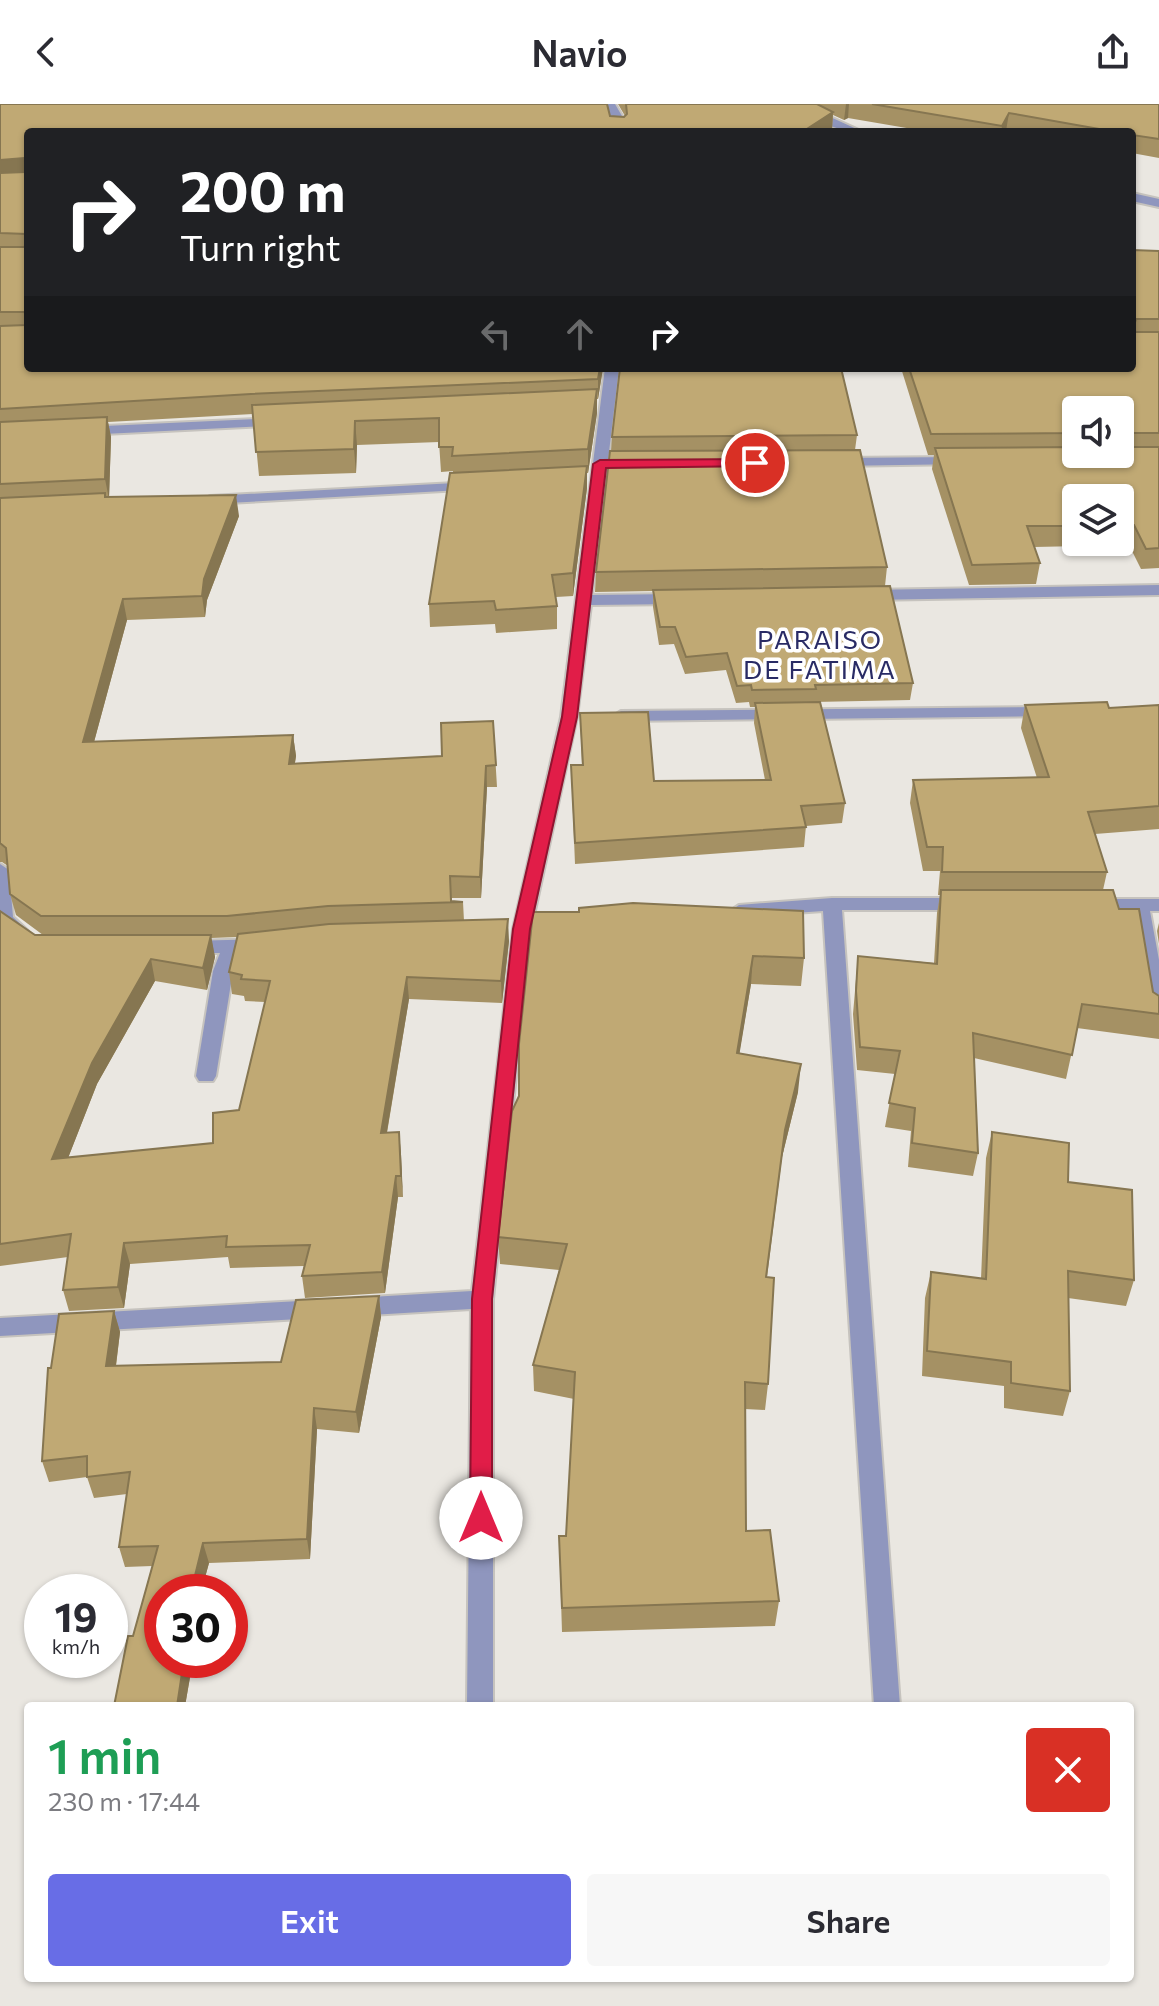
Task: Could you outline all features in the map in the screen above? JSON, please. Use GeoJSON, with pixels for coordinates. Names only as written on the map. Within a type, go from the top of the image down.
{"type":"FeatureCollection","features":[{"type":"Feature","properties":{"kind":"street"},"geometry":{"type":"LineString","coordinates":[[610,104],[618,128]]}},
{"type":"Feature","properties":{"kind":"street"},"geometry":{"type":"LineString","coordinates":[[804,104],[809,111],[848,128]]}},
{"type":"Feature","properties":{"kind":"street"},"geometry":{"type":"LineString","coordinates":[[1136,198],[1159,203]]}},
{"type":"Feature","properties":{"kind":"street"},"geometry":{"type":"LineString","coordinates":[[480,1702],[482,1299],[529,928],[585,717],[583,600],[599,472],[599,406],[611,372]]}},
{"type":"Feature","properties":{"kind":"street"},"geometry":{"type":"LineString","coordinates":[[64,432],[287,421]]}},
{"type":"Feature","properties":{"kind":"street"},"geometry":{"type":"LineString","coordinates":[[824,462],[983,461]]}},
{"type":"Feature","properties":{"kind":"street"},"geometry":{"type":"LineString","coordinates":[[189,501],[488,485]]}},
{"type":"Feature","properties":{"kind":"street"},"geometry":{"type":"LineString","coordinates":[[855,596],[1159,590]]}},
{"type":"Feature","properties":{"kind":"street"},"geometry":{"type":"LineString","coordinates":[[583,600],[695,598]]}},
{"type":"Feature","properties":{"kind":"street"},"geometry":{"type":"LineString","coordinates":[[585,717],[1063,712]]}},
{"type":"Feature","properties":{"kind":"street"},"geometry":{"type":"LineString","coordinates":[[0,870],[4,920],[29,939]]}},
{"type":"Feature","properties":{"kind":"street"},"geometry":{"type":"LineString","coordinates":[[723,913],[832,904],[986,904]]}},
{"type":"Feature","properties":{"kind":"street"},"geometry":{"type":"LineString","coordinates":[[832,904],[887,1702]]}},
{"type":"Feature","properties":{"kind":"street"},"geometry":{"type":"LineString","coordinates":[[1079,905],[1150,905],[1159,1015]]}},
{"type":"Feature","properties":{"kind":"street"},"geometry":{"type":"LineString","coordinates":[[498,933],[529,928]]}},
{"type":"Feature","properties":{"kind":"street"},"geometry":{"type":"LineString","coordinates":[[168,947],[231,947],[285,942]]}},
{"type":"Feature","properties":{"kind":"street"},"geometry":{"type":"LineString","coordinates":[[206,1076],[223,971],[231,947]]}},
{"type":"Feature","properties":{"kind":"street"},"geometry":{"type":"LineString","coordinates":[[0,1327],[482,1299]]}},
{"type":"Feature","properties":{"kind":"building"},"geometry":{"type":"Polygon","coordinates":[[[0,104],[607,104],[610,116],[624,117],[627,114],[626,104],[817,104],[833,112],[809,128],[24,128],[24,158],[0,160],[0,104]]]}},
{"type":"Feature","properties":{"kind":"building"},"geometry":{"type":"Polygon","coordinates":[[[872,104],[1159,104],[1159,139],[1136,136],[1136,128],[1093,128],[1009,113],[1002,126],[872,104]]]}},
{"type":"Feature","properties":{"kind":"building"},"geometry":{"type":"Polygon","coordinates":[[[24,172],[24,234],[0,233],[0,173],[24,172]]]}},
{"type":"Feature","properties":{"kind":"building"},"geometry":{"type":"Polygon","coordinates":[[[0,247],[24,247],[24,312],[0,312],[0,247]]]}},
{"type":"Feature","properties":{"kind":"building"},"geometry":{"type":"Polygon","coordinates":[[[1136,250],[1159,251],[1159,319],[1136,319],[1136,250]]]}},
{"type":"Feature","properties":{"kind":"building"},"geometry":{"type":"Polygon","coordinates":[[[24,325],[24,372],[599,372],[598,379],[251,394],[0,409],[0,326],[24,325]]]}},
{"type":"Feature","properties":{"kind":"building"},"geometry":{"type":"Polygon","coordinates":[[[1136,332],[1159,332],[1159,433],[1134,433],[1134,396],[1062,396],[1062,433],[931,434],[910,372],[1136,372],[1136,332]]]}},
{"type":"Feature","properties":{"kind":"building"},"geometry":{"type":"Polygon","coordinates":[[[620,372],[842,372],[857,435],[612,437],[620,372]]]}},
{"type":"Feature","properties":{"kind":"building"},"geometry":{"type":"Polygon","coordinates":[[[597,389],[588,449],[452,456],[453,447],[439,447],[439,418],[355,421],[354,449],[256,452],[252,405],[597,389]]]}},
{"type":"Feature","properties":{"kind":"building"},"geometry":{"type":"Polygon","coordinates":[[[107,417],[105,479],[0,484],[0,422],[107,417]]]}},
{"type":"Feature","properties":{"kind":"building"},"geometry":{"type":"Polygon","coordinates":[[[1062,447],[1062,468],[1134,468],[1134,447],[1159,447],[1159,548],[1146,549],[1134,525],[1134,484],[1062,484],[1062,526],[1027,526],[1040,563],[972,565],[935,448],[1062,447]]]}},
{"type":"Feature","properties":{"kind":"building"},"geometry":{"type":"Polygon","coordinates":[[[860,450],[887,567],[596,572],[610,451],[860,450]]]}},
{"type":"Feature","properties":{"kind":"building"},"geometry":{"type":"Polygon","coordinates":[[[587,466],[573,573],[552,575],[557,606],[496,610],[494,601],[429,604],[450,473],[587,466]]]}},
{"type":"Feature","properties":{"kind":"building"},"geometry":{"type":"Polygon","coordinates":[[[105,493],[105,497],[236,495],[204,579],[202,596],[123,599],[83,742],[293,735],[289,764],[442,756],[441,723],[493,721],[496,765],[486,766],[480,877],[450,876],[451,901],[463,902],[328,906],[227,916],[41,916],[10,894],[6,848],[0,843],[0,498],[105,493]]]}},
{"type":"Feature","properties":{"kind":"building"},"geometry":{"type":"Polygon","coordinates":[[[890,586],[913,683],[815,685],[816,689],[752,690],[751,685],[737,686],[727,653],[686,657],[675,627],[660,627],[653,590],[890,586]]]}},
{"type":"Feature","properties":{"kind":"building"},"geometry":{"type":"Polygon","coordinates":[[[820,702],[845,803],[801,806],[806,827],[575,843],[571,765],[583,765],[580,713],[648,712],[654,781],[771,780],[755,703],[820,702]]]}},
{"type":"Feature","properties":{"kind":"building"},"geometry":{"type":"Polygon","coordinates":[[[1107,702],[1109,708],[1159,705],[1159,806],[1088,812],[1107,872],[942,872],[943,847],[927,847],[913,780],[1049,777],[1025,705],[1107,702]]]}},
{"type":"Feature","properties":{"kind":"building"},"geometry":{"type":"Polygon","coordinates":[[[941,890],[1113,890],[1119,909],[1139,909],[1153,992],[1159,996],[1159,1014],[1082,1004],[1072,1055],[973,1033],[978,1153],[912,1143],[915,1108],[889,1103],[900,1051],[860,1047],[856,991],[858,956],[937,964],[941,890]]]}},
{"type":"Feature","properties":{"kind":"building"},"geometry":{"type":"Polygon","coordinates":[[[633,903],[803,911],[804,958],[753,956],[737,1053],[801,1064],[785,1130],[766,1277],[774,1278],[768,1384],[745,1382],[746,1531],[770,1530],[779,1601],[562,1608],[559,1536],[566,1536],[575,1372],[533,1365],[567,1244],[498,1237],[512,1111],[519,1096],[519,1044],[533,912],[579,912],[579,908],[633,903]]]}},
{"type":"Feature","properties":{"kind":"building"},"geometry":{"type":"Polygon","coordinates":[[[0,911],[35,935],[211,935],[203,968],[151,959],[92,1063],[52,1159],[213,1143],[213,1113],[239,1110],[270,981],[241,979],[242,975],[229,972],[238,934],[329,924],[508,919],[501,981],[407,977],[381,1133],[399,1132],[401,1176],[396,1176],[382,1272],[302,1276],[310,1245],[226,1247],[227,1236],[124,1243],[118,1287],[63,1290],[71,1234],[0,1244],[0,911]]]}},
{"type":"Feature","properties":{"kind":"building"},"geometry":{"type":"Polygon","coordinates":[[[992,1132],[1069,1143],[1068,1182],[1132,1190],[1134,1280],[1068,1271],[1070,1391],[1011,1383],[1011,1362],[927,1351],[931,1272],[986,1279],[992,1132]]]}},
{"type":"Feature","properties":{"kind":"building"},"geometry":{"type":"Polygon","coordinates":[[[379,1296],[356,1412],[314,1408],[307,1539],[203,1543],[195,1574],[150,1574],[158,1546],[119,1547],[130,1472],[87,1477],[87,1456],[42,1461],[48,1368],[51,1368],[59,1314],[114,1311],[106,1366],[281,1362],[296,1300],[379,1296]]]}},
{"type":"Feature","properties":{"kind":"building"},"geometry":{"type":"Polygon","coordinates":[[[144,1596],[144,1678],[181,1678],[178,1702],[115,1702],[120,1678],[128,1678],[128,1636],[133,1636],[144,1596]]]}},
{"type":"Feature","properties":{"kind":"district","name":"PARAISO DE FATIMA"},"geometry":{"type":"Point","coordinates":[820,653]}},
{"type":"Feature","properties":{"kind":"route"},"geometry":{"type":"LineString","coordinates":[[481,1518],[482,1299],[522,929],[569,717],[600,464],[755,463]]}}]}
